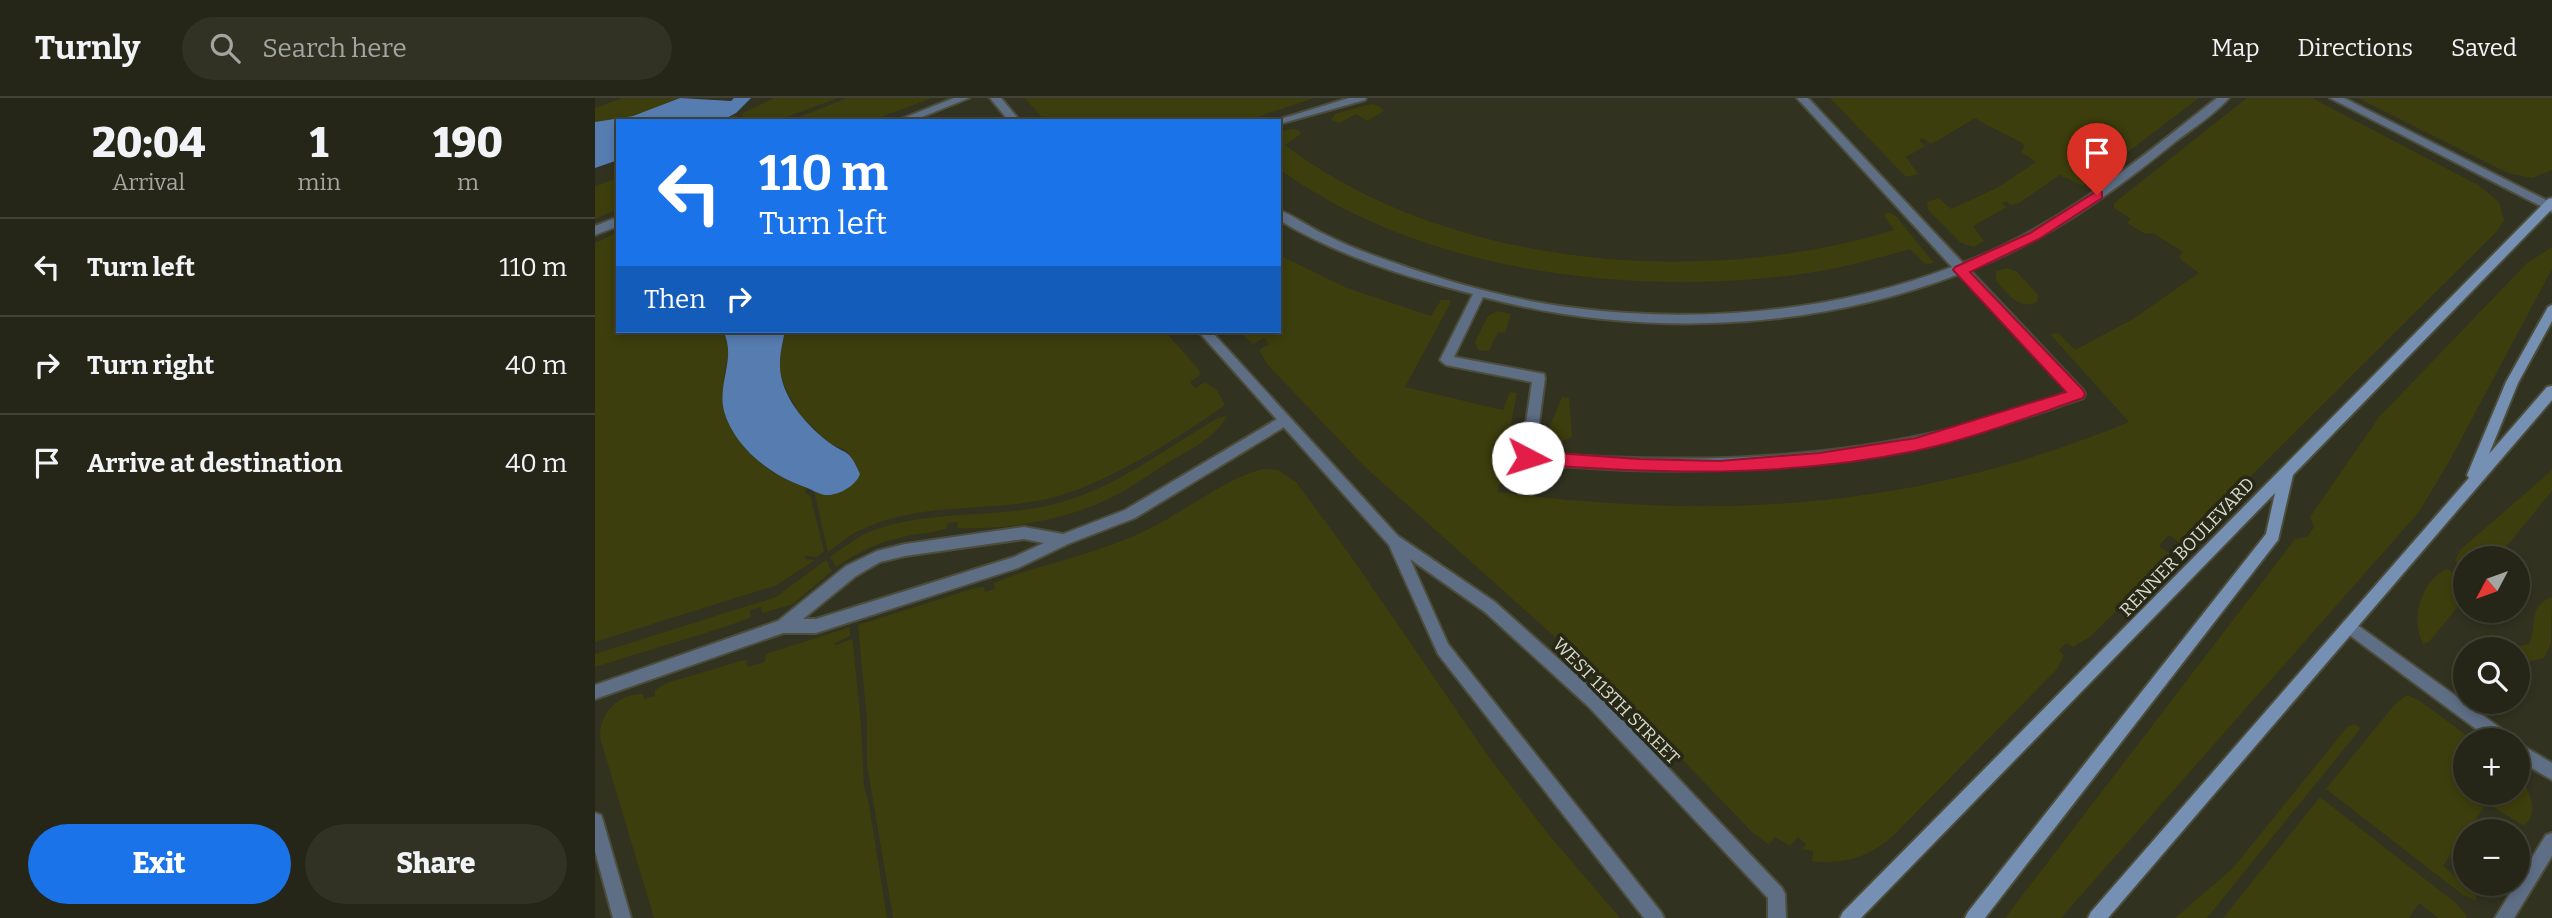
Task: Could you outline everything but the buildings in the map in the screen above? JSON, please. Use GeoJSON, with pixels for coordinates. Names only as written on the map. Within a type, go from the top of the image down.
{"type":"FeatureCollection","features":[{"type":"Feature","properties":{"kind":"main road","name":"RENNER BOULEVARD"},"geometry":{"type":"LineString","coordinates":[[1849,918],[2551,207]]}},
{"type":"Feature","properties":{"kind":"main road"},"geometry":{"type":"LineString","coordinates":[[2470,486],[2512,382],[2552,310]]}},
{"type":"Feature","properties":{"kind":"main road"},"geometry":{"type":"LineString","coordinates":[[2097,918],[2552,391]]}},
{"type":"Feature","properties":{"kind":"main road"},"geometry":{"type":"LineString","coordinates":[[1974,918],[2273,537],[2286,474]]}},
{"type":"Feature","properties":{"kind":"street"},"geometry":{"type":"LineString","coordinates":[[906,119],[964,98]]}},
{"type":"Feature","properties":{"kind":"street"},"geometry":{"type":"LineString","coordinates":[[995,98],[1013,119]]}},
{"type":"Feature","properties":{"kind":"street"},"geometry":{"type":"LineString","coordinates":[[1281,120],[1361,98]]}},
{"type":"Feature","properties":{"kind":"street"},"geometry":{"type":"LineString","coordinates":[[1480,292],[1446,360],[1539,378],[1528,458],[1627,465],[1719,467],[1819,459],[1916,444],[2016,416],[2078,394],[1802,98]]}},
{"type":"Feature","properties":{"kind":"street"},"geometry":{"type":"LineString","coordinates":[[1281,215],[1328,241],[1401,271],[1564,311],[1631,317],[1705,319],[1829,307],[1884,295],[1960,270],[2035,236],[2066,217],[2224,98]]}},
{"type":"Feature","properties":{"kind":"street"},"geometry":{"type":"LineString","coordinates":[[2335,98],[2551,207]]}},
{"type":"Feature","properties":{"kind":"street"},"geometry":{"type":"LineString","coordinates":[[595,232],[616,222]]}},
{"type":"Feature","properties":{"kind":"street","name":"WEST 113TH STREET"},"geometry":{"type":"LineString","coordinates":[[1206,333],[1393,540],[1490,607],[1595,702],[1776,894],[1777,918]]}},
{"type":"Feature","properties":{"kind":"street"},"geometry":{"type":"LineString","coordinates":[[595,692],[783,626],[816,626],[1018,562],[1063,540],[1130,514],[1284,421]]}},
{"type":"Feature","properties":{"kind":"street"},"geometry":{"type":"LineString","coordinates":[[783,626],[851,571],[877,558],[905,550],[1024,533],[1063,540]]}},
{"type":"Feature","properties":{"kind":"street","name":"WEST 113TH STREET"},"geometry":{"type":"LineString","coordinates":[[1393,540],[1443,649],[1655,918]]}},
{"type":"Feature","properties":{"kind":"street"},"geometry":{"type":"LineString","coordinates":[[2349,626],[2488,728]]}},
{"type":"Feature","properties":{"kind":"street"},"geometry":{"type":"LineString","coordinates":[[2530,758],[2552,772]]}},
{"type":"Feature","properties":{"kind":"street"},"geometry":{"type":"LineString","coordinates":[[595,821],[622,918]]}},
{"type":"Feature","properties":{"kind":"street"},"geometry":{"type":"LineString","coordinates":[[2504,918],[2552,841]]}},
{"type":"Feature","properties":{"kind":"shaded area"},"geometry":{"type":"Polygon","coordinates":[[[623,98],[680,98],[633,116],[595,122],[595,108],[623,98]]]}},
{"type":"Feature","properties":{"kind":"shaded area"},"geometry":{"type":"Polygon","coordinates":[[[774,98],[838,98],[781,119],[725,119],[733,115],[743,116],[741,114],[774,98]]]}},
{"type":"Feature","properties":{"kind":"shaded area"},"geometry":{"type":"Polygon","coordinates":[[[847,98],[932,98],[875,119],[794,119],[847,98]]]}},
{"type":"Feature","properties":{"kind":"shaded area"},"geometry":{"type":"Polygon","coordinates":[[[1025,98],[1314,98],[1251,119],[1043,119],[1025,98]]]}},
{"type":"Feature","properties":{"kind":"shaded area"},"geometry":{"type":"Polygon","coordinates":[[[1830,98],[2199,98],[2083,186],[2060,175],[2019,203],[2011,205],[2006,201],[2002,204],[2007,207],[1973,226],[1984,241],[1974,247],[1961,243],[1928,210],[1927,202],[1939,198],[1951,209],[1997,188],[2036,162],[2021,152],[2025,145],[1975,118],[1930,144],[1923,138],[1919,140],[1925,146],[1906,157],[1918,174],[1906,177],[1830,98]]]}},
{"type":"Feature","properties":{"kind":"shaded area"},"geometry":{"type":"Polygon","coordinates":[[[2247,98],[2312,98],[2478,185],[2499,202],[2504,220],[2497,231],[2189,538],[2180,543],[2169,535],[2159,546],[2170,554],[2162,566],[2090,637],[2073,647],[2066,643],[2059,651],[2064,655],[2058,668],[1894,835],[1866,854],[1835,862],[1812,861],[1813,851],[1802,849],[1806,844],[1798,837],[1790,846],[1775,837],[1769,845],[1752,832],[1621,696],[1365,467],[1267,364],[1259,350],[1269,344],[1264,338],[1253,344],[1240,333],[1281,333],[1281,256],[1347,288],[1431,316],[1441,300],[1450,300],[1405,387],[1503,410],[1510,392],[1517,393],[1498,492],[1661,506],[1740,506],[1896,490],[1973,474],[2050,451],[2129,422],[2050,334],[2058,333],[2075,350],[2133,319],[2199,273],[2181,260],[2179,257],[2183,252],[2153,233],[2145,234],[2127,223],[2131,219],[2114,208],[2114,203],[2247,98]]]}},
{"type":"Feature","properties":{"kind":"shaded area"},"geometry":{"type":"Polygon","coordinates":[[[2358,98],[2552,98],[2552,170],[2532,178],[2508,173],[2358,98]]]}},
{"type":"Feature","properties":{"kind":"shaded area"},"geometry":{"type":"Polygon","coordinates":[[[1371,104],[1384,111],[1367,121],[1356,114],[1340,123],[1331,120],[1335,114],[1371,104]]]}},
{"type":"Feature","properties":{"kind":"shaded area"},"geometry":{"type":"Polygon","coordinates":[[[1299,130],[1301,134],[1285,145],[1350,186],[1422,218],[1499,242],[1579,256],[1660,261],[1741,259],[1820,248],[1894,230],[1884,216],[1888,212],[1896,216],[1934,263],[1925,264],[1910,249],[1843,267],[1802,274],[1668,282],[1599,278],[1530,269],[1462,254],[1397,233],[1336,204],[1281,170],[1281,131],[1299,130]]]}},
{"type":"Feature","properties":{"kind":"shaded area"},"geometry":{"type":"Polygon","coordinates":[[[616,179],[616,210],[595,219],[595,186],[616,179]]]}},
{"type":"Feature","properties":{"kind":"shaded area"},"geometry":{"type":"Polygon","coordinates":[[[616,233],[616,333],[724,333],[728,346],[724,384],[735,433],[750,454],[767,468],[806,487],[805,493],[810,495],[824,551],[817,557],[805,556],[805,559],[815,560],[777,585],[595,642],[595,243],[616,233]]]}},
{"type":"Feature","properties":{"kind":"shaded area"},"geometry":{"type":"Polygon","coordinates":[[[2552,247],[2552,269],[2450,460],[2419,512],[2061,918],[2005,918],[2295,539],[2307,537],[2314,527],[2310,517],[2379,417],[2527,263],[2552,247]]]}},
{"type":"Feature","properties":{"kind":"shaded area"},"geometry":{"type":"Polygon","coordinates":[[[2007,268],[2017,272],[2038,295],[2037,302],[2019,302],[1996,281],[1996,271],[2007,268]]]}},
{"type":"Feature","properties":{"kind":"shaded area"},"geometry":{"type":"Polygon","coordinates":[[[1497,311],[1511,314],[1505,333],[1498,332],[1489,351],[1478,350],[1475,342],[1488,316],[1497,311]]]}},
{"type":"Feature","properties":{"kind":"shaded area"},"geometry":{"type":"Polygon","coordinates":[[[785,333],[1167,333],[1199,370],[1200,375],[1190,382],[1195,388],[1205,382],[1217,390],[1225,405],[1116,473],[1069,493],[1024,503],[930,511],[885,520],[858,531],[828,552],[814,491],[840,491],[852,485],[860,474],[846,450],[830,444],[799,414],[784,386],[779,365],[785,333]]]}},
{"type":"Feature","properties":{"kind":"shaded area"},"geometry":{"type":"Polygon","coordinates":[[[1562,397],[1569,398],[1572,437],[1558,443],[1550,438],[1548,430],[1562,397]]]}},
{"type":"Feature","properties":{"kind":"shaded area"},"geometry":{"type":"Polygon","coordinates":[[[1227,416],[1216,431],[1201,443],[1121,493],[1087,508],[1051,519],[1013,526],[957,528],[958,522],[948,523],[946,529],[879,544],[836,567],[830,557],[866,533],[894,524],[942,516],[1015,511],[1083,495],[1123,476],[1218,418],[1227,416]]]}},
{"type":"Feature","properties":{"kind":"shaded area"},"geometry":{"type":"Polygon","coordinates":[[[1264,469],[1278,470],[1296,482],[1350,555],[1488,756],[1549,835],[1620,918],[893,918],[867,765],[867,721],[858,625],[975,588],[984,587],[985,592],[995,589],[994,583],[1006,578],[1128,538],[1159,524],[1236,479],[1264,469]]]}},
{"type":"Feature","properties":{"kind":"shaded area"},"geometry":{"type":"Polygon","coordinates":[[[2552,470],[2552,491],[2507,546],[2465,546],[2552,470]]]}},
{"type":"Feature","properties":{"kind":"shaded area"},"geometry":{"type":"Polygon","coordinates":[[[826,560],[832,571],[793,604],[762,613],[761,607],[750,610],[751,617],[731,625],[595,667],[595,654],[776,597],[826,560]]]}},
{"type":"Feature","properties":{"kind":"shaded area"},"geometry":{"type":"Polygon","coordinates":[[[2447,569],[2453,572],[2453,613],[2429,642],[2423,644],[2418,623],[2420,601],[2430,582],[2447,569]]]}},
{"type":"Feature","properties":{"kind":"shaded area"},"geometry":{"type":"Polygon","coordinates":[[[2552,597],[2551,644],[2544,658],[2530,661],[2530,642],[2536,611],[2544,601],[2552,597]]]}},
{"type":"Feature","properties":{"kind":"shaded area"},"geometry":{"type":"Polygon","coordinates":[[[850,627],[850,636],[833,644],[852,639],[864,786],[887,918],[654,918],[601,741],[600,732],[605,715],[625,697],[643,694],[644,699],[655,696],[655,690],[667,683],[737,662],[747,660],[747,667],[765,662],[766,654],[850,627]]]}},
{"type":"Feature","properties":{"kind":"shaded area"},"geometry":{"type":"Polygon","coordinates":[[[2407,695],[2420,701],[2457,728],[2453,728],[2453,805],[2486,805],[2476,819],[2453,819],[2453,852],[2443,866],[2453,874],[2453,887],[2326,789],[2395,704],[2407,695]]]}},
{"type":"Feature","properties":{"kind":"shaded area"},"geometry":{"type":"Polygon","coordinates":[[[2355,724],[2361,728],[2207,918],[2175,918],[2233,868],[2347,727],[2355,724]]]}},
{"type":"Feature","properties":{"kind":"shaded area"},"geometry":{"type":"Polygon","coordinates":[[[2320,797],[2457,904],[2466,918],[2438,918],[2419,903],[2409,918],[2223,918],[2320,797]]]}},
{"type":"Feature","properties":{"kind":"shaded area"},"geometry":{"type":"Polygon","coordinates":[[[2530,798],[2532,808],[2529,819],[2513,819],[2490,805],[2530,805],[2530,798]]]}},
{"type":"Feature","properties":{"kind":"water"},"geometry":{"type":"Polygon","coordinates":[[[680,98],[731,101],[734,98],[751,98],[736,113],[725,119],[616,119],[616,161],[595,168],[595,122],[633,116],[680,98]]]}},
{"type":"Feature","properties":{"kind":"water"},"geometry":{"type":"Polygon","coordinates":[[[724,333],[785,333],[780,363],[788,397],[810,426],[852,459],[860,474],[851,486],[835,494],[820,494],[779,476],[745,448],[736,437],[724,411],[727,341],[724,333]]]}},
{"type":"Feature","properties":{"kind":"route"},"geometry":{"type":"LineString","coordinates":[[1528,458],[1639,466],[1719,467],[1819,459],[1916,444],[2016,416],[2078,394],[1960,270],[2035,236],[2097,195]]}}]}
